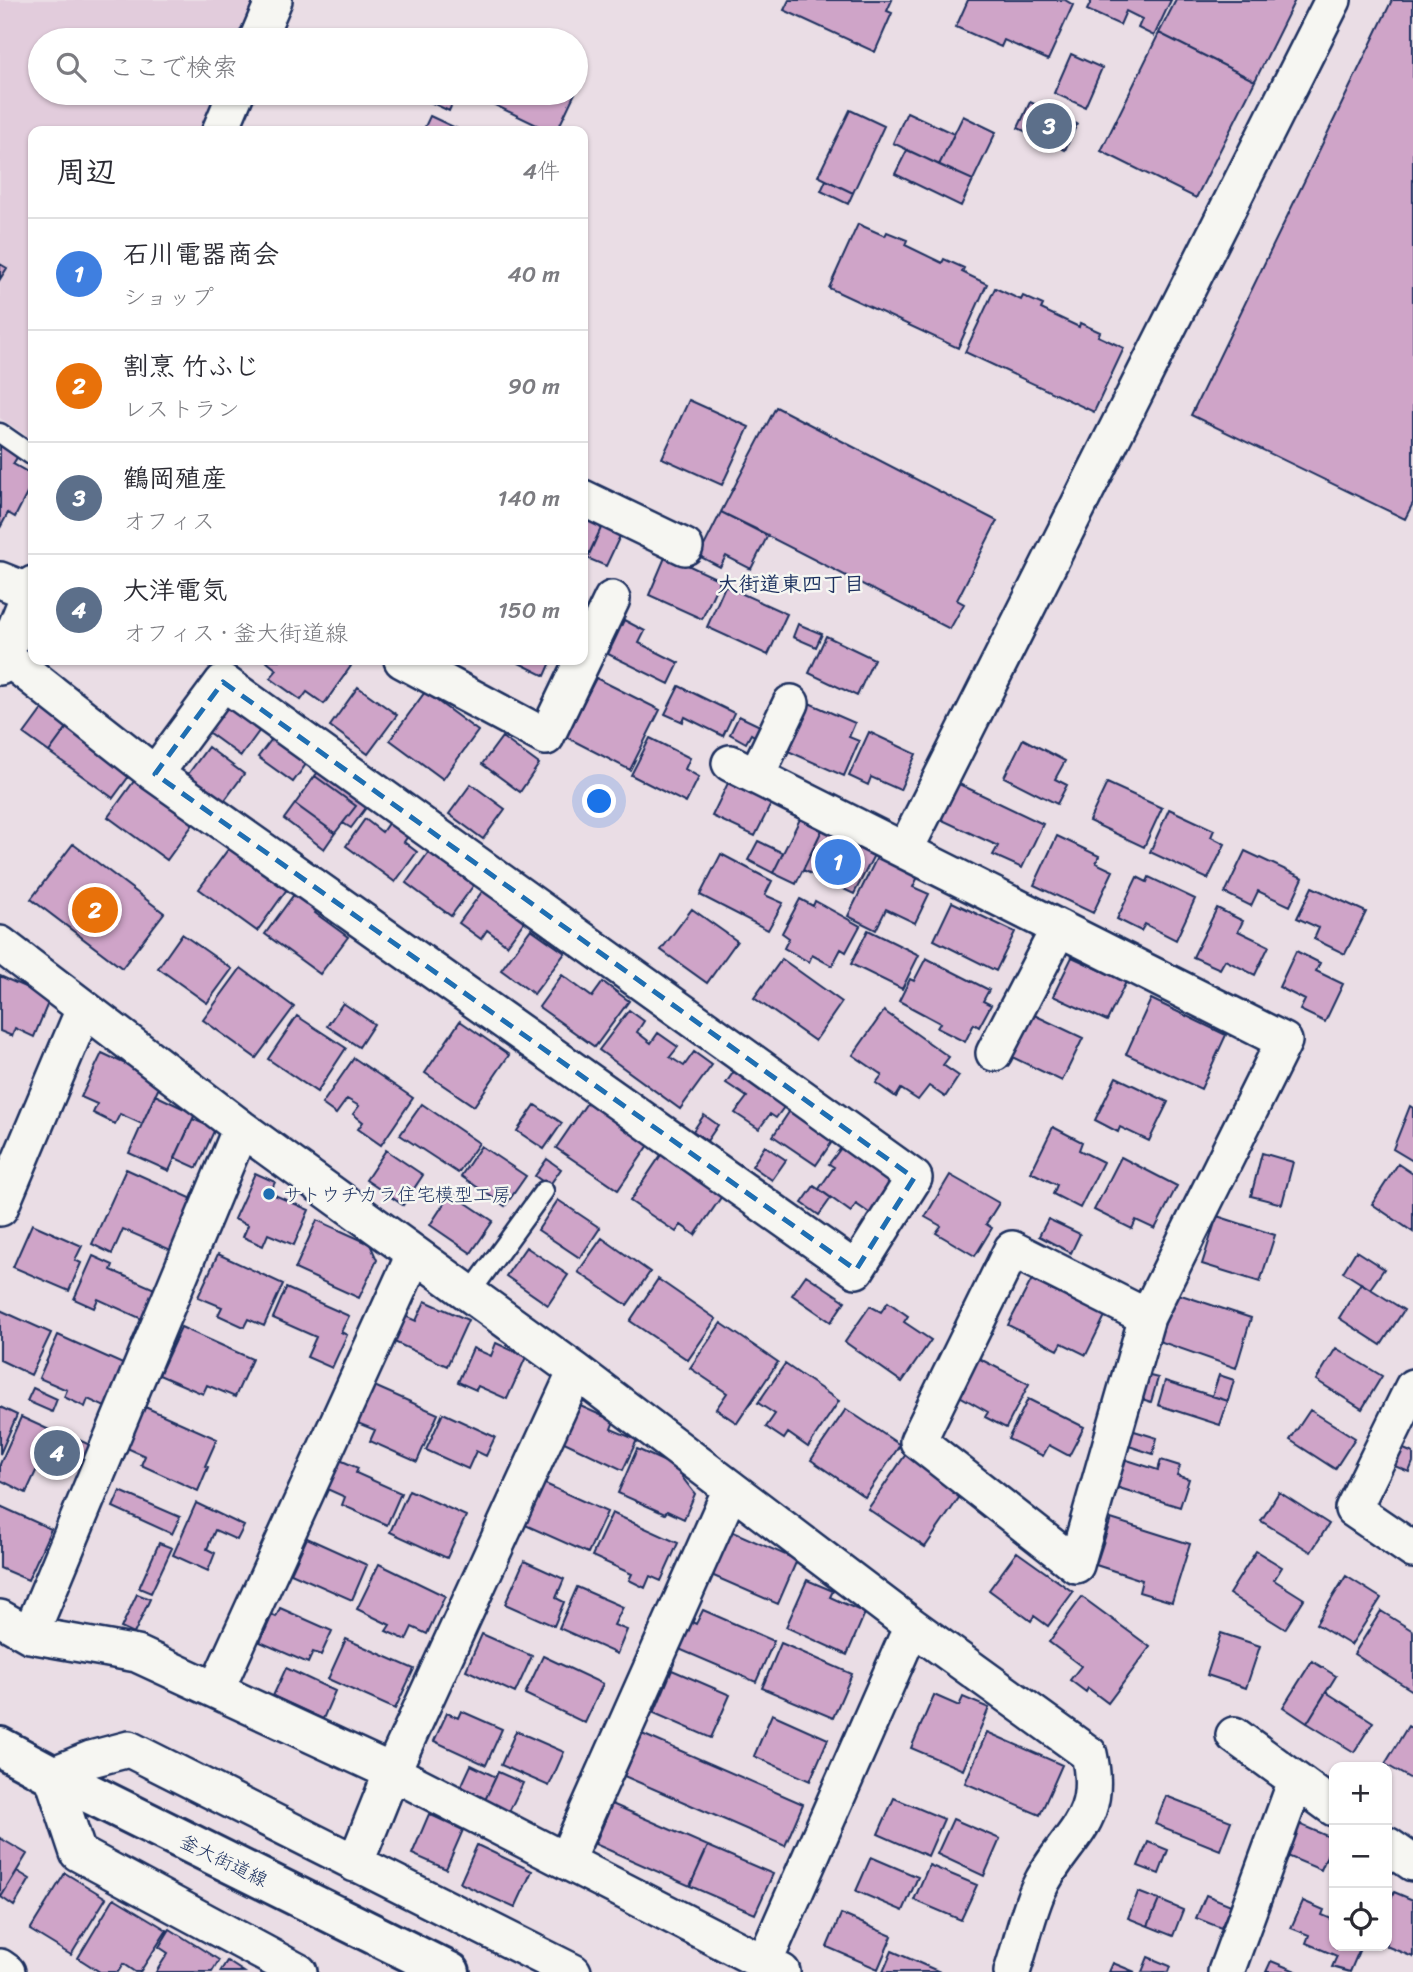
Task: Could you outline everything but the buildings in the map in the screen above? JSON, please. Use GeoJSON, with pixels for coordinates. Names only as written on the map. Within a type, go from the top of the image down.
{"type":"FeatureCollection","features":[{"type":"Feature","properties":{"kind":"street"},"geometry":{"type":"LineString","coordinates":[[262,28],[274,0]]}},
{"type":"Feature","properties":{"kind":"street"},"geometry":{"type":"LineString","coordinates":[[905,850],[1333,0]]}},
{"type":"Feature","properties":{"kind":"street"},"geometry":{"type":"LineString","coordinates":[[222,126],[231,105]]}},
{"type":"Feature","properties":{"kind":"street"},"geometry":{"type":"LineString","coordinates":[[588,500],[685,547]]}},
{"type":"Feature","properties":{"kind":"street"},"geometry":{"type":"LineString","coordinates":[[21,585],[3,662],[155,774],[856,1270],[914,1178],[223,682],[155,774]]}},
{"type":"Feature","properties":{"kind":"street"},"geometry":{"type":"LineString","coordinates":[[588,649],[612,599]]}},
{"type":"Feature","properties":{"kind":"street"},"geometry":{"type":"LineString","coordinates":[[411,665],[546,737],[580,665]]}},
{"type":"Feature","properties":{"kind":"street"},"geometry":{"type":"LineString","coordinates":[[791,703],[743,769],[1284,1041],[1147,1317],[1076,1565],[918,1441],[1012,1248],[1147,1317]]}},
{"type":"Feature","properties":{"kind":"street"},"geometry":{"type":"LineString","coordinates":[[994,1053],[1059,928]]}},
{"type":"Feature","properties":{"kind":"street"},"geometry":{"type":"LineString","coordinates":[[0,944],[242,1128],[576,1371],[912,1626],[1088,1754],[1093,1775],[1091,1803],[1079,1831],[1056,1859],[1038,1890],[1012,1972]]}},
{"type":"Feature","properties":{"kind":"street"},"geometry":{"type":"LineString","coordinates":[[0,1208],[84,1009]]}},
{"type":"Feature","properties":{"kind":"street"},"geometry":{"type":"LineString","coordinates":[[242,1128],[15,1627],[137,1654],[392,1772],[773,1967],[912,1626]]}},
{"type":"Feature","properties":{"kind":"street"},"geometry":{"type":"LineString","coordinates":[[216,1690],[414,1255]]}},
{"type":"Feature","properties":{"kind":"street"},"geometry":{"type":"LineString","coordinates":[[355,1864],[392,1772],[576,1371]]}},
{"type":"Feature","properties":{"kind":"street"},"geometry":{"type":"LineString","coordinates":[[1413,1387],[1353,1509],[1413,1550]]}},
{"type":"Feature","properties":{"kind":"street"},"geometry":{"type":"LineString","coordinates":[[566,1860],[731,1489]]}},
{"type":"Feature","properties":{"kind":"street"},"geometry":{"type":"LineString","coordinates":[[1234,1735],[1329,1804]]}},
{"type":"Feature","properties":{"kind":"street","name":"釜大街道線"},"geometry":{"type":"LineString","coordinates":[[0,1746],[52,1775],[450,1972]]}},
{"type":"Feature","properties":{"kind":"street"},"geometry":{"type":"LineString","coordinates":[[299,1972],[78,1853],[52,1775],[90,1759],[129,1749],[573,1972]]}},
{"type":"Feature","properties":{"kind":"street"},"geometry":{"type":"LineString","coordinates":[[1226,1972],[1296,1781]]}},
{"type":"Feature","properties":{"kind":"street"},"geometry":{"type":"LineString","coordinates":[[1392,1848],[1413,1863]]}},
{"type":"Feature","properties":{"kind":"street"},"geometry":{"type":"LineString","coordinates":[[0,1968],[7,1972]]}},
{"type":"Feature","properties":{"kind":"lane"},"geometry":{"type":"LineString","coordinates":[[0,433],[28,453]]}},
{"type":"Feature","properties":{"kind":"lane"},"geometry":{"type":"LineString","coordinates":[[470,1293],[544,1191]]}},
{"type":"Feature","properties":{"kind":"highlighted area"},"geometry":{"type":"Polygon","coordinates":[[[223,682],[914,1178],[856,1270],[155,774],[223,682]]]}},
{"type":"Feature","properties":{"kind":"shaded area"},"geometry":{"type":"Polygon","coordinates":[[[0,0],[255,0],[243,28],[28,28],[28,105],[211,105],[202,126],[28,126],[28,437],[0,418],[0,0]]]}},
{"type":"Feature","properties":{"kind":"place","name":"鶴岡殖産"},"geometry":{"type":"Point","coordinates":[1049,126]}},
{"type":"Feature","properties":{"kind":"place","name":"石川電器商会"},"geometry":{"type":"Point","coordinates":[838,862]}},
{"type":"Feature","properties":{"kind":"place","name":"割烹 竹ふじ"},"geometry":{"type":"Point","coordinates":[95,910]}},
{"type":"Feature","properties":{"kind":"place","name":"サトウチカラ住宅模型工房"},"geometry":{"type":"Point","coordinates":[269,1194]}},
{"type":"Feature","properties":{"kind":"place","name":"大洋電気"},"geometry":{"type":"Point","coordinates":[57,1453]}},
{"type":"Feature","properties":{"kind":"district","name":"大街道東四丁目"},"geometry":{"type":"Point","coordinates":[791,584]}}]}
